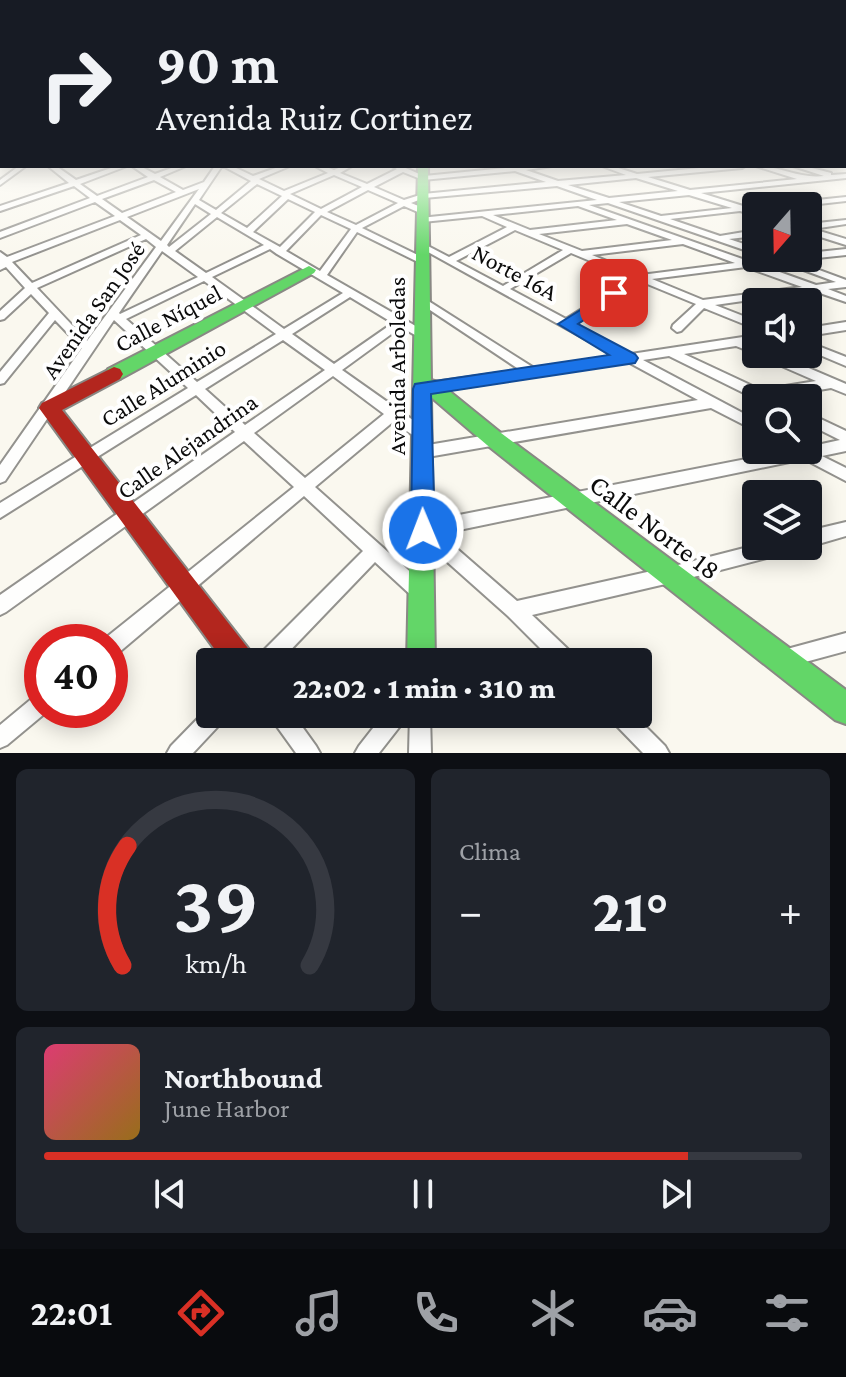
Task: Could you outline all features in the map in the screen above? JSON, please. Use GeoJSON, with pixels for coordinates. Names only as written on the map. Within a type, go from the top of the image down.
{"type":"FeatureCollection","features":[{"type":"Feature","properties":{"kind":"street"},"geometry":{"type":"LineString","coordinates":[[0,209],[68,185]]}},
{"type":"Feature","properties":{"kind":"street"},"geometry":{"type":"LineString","coordinates":[[77,185],[394,413],[422,443],[494,439],[712,403]]}},
{"type":"Feature","properties":{"kind":"street"},"geometry":{"type":"LineString","coordinates":[[0,235],[131,185]]}},
{"type":"Feature","properties":{"kind":"street"},"geometry":{"type":"LineString","coordinates":[[168,185],[181,192]]}},
{"type":"Feature","properties":{"kind":"street"},"geometry":{"type":"LineString","coordinates":[[88,348],[32,287],[2,261],[201,185]]}},
{"type":"Feature","properties":{"kind":"street","name":"Avenida San José"},"geometry":{"type":"LineString","coordinates":[[0,477],[88,348],[166,248],[206,185]]}},
{"type":"Feature","properties":{"kind":"street"},"geometry":{"type":"LineString","coordinates":[[166,248],[216,213],[248,185]]}},
{"type":"Feature","properties":{"kind":"street","name":"Norte 16A"},"geometry":{"type":"LineString","coordinates":[[265,185],[355,229],[449,261],[742,419]]}},
{"type":"Feature","properties":{"kind":"street"},"geometry":{"type":"LineString","coordinates":[[247,233],[285,195],[307,185]]}},
{"type":"Feature","properties":{"kind":"street"},"geometry":{"type":"LineString","coordinates":[[363,185],[404,203],[423,194],[545,185]]}},
{"type":"Feature","properties":{"kind":"street"},"geometry":{"type":"LineString","coordinates":[[280,252],[320,212],[371,185]]}},
{"type":"Feature","properties":{"kind":"street"},"geometry":{"type":"LineString","coordinates":[[315,273],[355,229],[423,194],[453,185]]}},
{"type":"Feature","properties":{"kind":"street"},"geometry":{"type":"LineString","coordinates":[[564,185],[742,246]]}},
{"type":"Feature","properties":{"kind":"street"},"geometry":{"type":"LineString","coordinates":[[667,185],[742,209]]}},
{"type":"Feature","properties":{"kind":"street"},"geometry":{"type":"LineString","coordinates":[[484,214],[758,185]]}},
{"type":"Feature","properties":{"kind":"street"},"geometry":{"type":"LineString","coordinates":[[423,194],[484,214],[742,319]]}},
{"type":"Feature","properties":{"kind":"street","name":"Avenida Arboledas"},"geometry":{"type":"LineString","coordinates":[[421,648],[422,443],[427,388],[422,335],[423,194]]}},
{"type":"Feature","properties":{"kind":"street"},"geometry":{"type":"LineString","coordinates":[[822,201],[846,199]]}},
{"type":"Feature","properties":{"kind":"street"},"geometry":{"type":"LineString","coordinates":[[195,201],[422,335]]}},
{"type":"Feature","properties":{"kind":"street"},"geometry":{"type":"LineString","coordinates":[[578,204],[742,262]]}},
{"type":"Feature","properties":{"kind":"street"},"geometry":{"type":"LineString","coordinates":[[659,218],[742,210]]}},
{"type":"Feature","properties":{"kind":"street"},"geometry":{"type":"LineString","coordinates":[[529,233],[628,221]]}},
{"type":"Feature","properties":{"kind":"street"},"geometry":{"type":"LineString","coordinates":[[822,226],[846,222]]}},
{"type":"Feature","properties":{"kind":"street"},"geometry":{"type":"LineString","coordinates":[[449,261],[514,227]]}},
{"type":"Feature","properties":{"kind":"street"},"geometry":{"type":"LineString","coordinates":[[822,233],[846,242]]}},
{"type":"Feature","properties":{"kind":"street"},"geometry":{"type":"LineString","coordinates":[[502,290],[575,252],[742,234]]}},
{"type":"Feature","properties":{"kind":"street"},"geometry":{"type":"LineString","coordinates":[[0,317],[32,287],[148,235]]}},
{"type":"Feature","properties":{"kind":"street"},"geometry":{"type":"LineString","coordinates":[[270,246],[116,316],[421,593]]}},
{"type":"Feature","properties":{"kind":"street"},"geometry":{"type":"LineString","coordinates":[[822,255],[846,252]]}},
{"type":"Feature","properties":{"kind":"street"},"geometry":{"type":"LineString","coordinates":[[566,324],[638,278],[742,265]]}},
{"type":"Feature","properties":{"kind":"street"},"geometry":{"type":"LineString","coordinates":[[771,272],[816,288],[846,284]]}},
{"type":"Feature","properties":{"kind":"street"},"geometry":{"type":"LineString","coordinates":[[818,272],[846,284]]}},
{"type":"Feature","properties":{"kind":"street","name":"Calle Níquel"},"geometry":{"type":"LineString","coordinates":[[49,408],[244,305],[315,273]]}},
{"type":"Feature","properties":{"kind":"street"},"geometry":{"type":"LineString","coordinates":[[822,290],[846,299]]}},
{"type":"Feature","properties":{"kind":"street","name":"Calle Aluminio"},"geometry":{"type":"LineString","coordinates":[[0,511],[350,293]]}},
{"type":"Feature","properties":{"kind":"street"},"geometry":{"type":"LineString","coordinates":[[677,328],[703,303],[742,298]]}},
{"type":"Feature","properties":{"kind":"street"},"geometry":{"type":"LineString","coordinates":[[422,300],[532,372]]}},
{"type":"Feature","properties":{"kind":"street"},"geometry":{"type":"LineString","coordinates":[[0,380],[55,313]]}},
{"type":"Feature","properties":{"kind":"street","name":"Calle Alejandrina"},"geometry":{"type":"LineString","coordinates":[[0,606],[400,323]]}},
{"type":"Feature","properties":{"kind":"street"},"geometry":{"type":"LineString","coordinates":[[822,330],[846,326]]}},
{"type":"Feature","properties":{"kind":"street"},"geometry":{"type":"LineString","coordinates":[[427,388],[742,341]]}},
{"type":"Feature","properties":{"kind":"street"},"geometry":{"type":"LineString","coordinates":[[737,342],[742,344]]}},
{"type":"Feature","properties":{"kind":"street"},"geometry":{"type":"LineString","coordinates":[[671,352],[742,387]]}},
{"type":"Feature","properties":{"kind":"street"},"geometry":{"type":"LineString","coordinates":[[822,352],[846,362]]}},
{"type":"Feature","properties":{"kind":"street"},"geometry":{"type":"LineString","coordinates":[[797,368],[846,389]]}},
{"type":"Feature","properties":{"kind":"street"},"geometry":{"type":"LineString","coordinates":[[822,385],[832,383]]}},
{"type":"Feature","properties":{"kind":"street","name":"Calle Norte 18"},"geometry":{"type":"LineString","coordinates":[[427,388],[674,574],[846,709]]}},
{"type":"Feature","properties":{"kind":"street"},"geometry":{"type":"LineString","coordinates":[[49,408],[88,455],[231,648]]}},
{"type":"Feature","properties":{"kind":"street"},"geometry":{"type":"LineString","coordinates":[[128,632],[394,413]]}},
{"type":"Feature","properties":{"kind":"street"},"geometry":{"type":"LineString","coordinates":[[822,425],[846,437]]}},
{"type":"Feature","properties":{"kind":"street"},"geometry":{"type":"LineString","coordinates":[[822,449],[846,445]]}},
{"type":"Feature","properties":{"kind":"street"},"geometry":{"type":"LineString","coordinates":[[822,462],[846,475]]}},
{"type":"Feature","properties":{"kind":"street"},"geometry":{"type":"LineString","coordinates":[[423,530],[746,464]]}},
{"type":"Feature","properties":{"kind":"street"},"geometry":{"type":"LineString","coordinates":[[822,535],[846,529]]}},
{"type":"Feature","properties":{"kind":"street"},"geometry":{"type":"LineString","coordinates":[[423,530],[553,648]]}},
{"type":"Feature","properties":{"kind":"street"},"geometry":{"type":"LineString","coordinates":[[280,648],[374,551]]}},
{"type":"Feature","properties":{"kind":"street"},"geometry":{"type":"LineString","coordinates":[[514,610],[742,556]]}},
{"type":"Feature","properties":{"kind":"street"},"geometry":{"type":"LineString","coordinates":[[781,660],[846,642]]}},
{"type":"Feature","properties":{"kind":"street"},"geometry":{"type":"LineString","coordinates":[[0,738],[24,718]]}},
{"type":"Feature","properties":{"kind":"street"},"geometry":{"type":"LineString","coordinates":[[178,753],[202,728]]}},
{"type":"Feature","properties":{"kind":"street"},"geometry":{"type":"LineString","coordinates":[[290,728],[309,753]]}},
{"type":"Feature","properties":{"kind":"street"},"geometry":{"type":"LineString","coordinates":[[366,753],[386,728]]}},
{"type":"Feature","properties":{"kind":"street"},"geometry":{"type":"LineString","coordinates":[[420,728],[420,753]]}},
{"type":"Feature","properties":{"kind":"street"},"geometry":{"type":"LineString","coordinates":[[633,728],[658,753]]}},
{"type":"Feature","properties":{"kind":"traffic: fast"},"geometry":{"type":"LineString","coordinates":[[421,648],[423,185]]}},
{"type":"Feature","properties":{"kind":"traffic: fast"},"geometry":{"type":"LineString","coordinates":[[114,374],[309,270]]}},
{"type":"Feature","properties":{"kind":"traffic: fast"},"geometry":{"type":"LineString","coordinates":[[432,387],[494,439],[846,709]]}},
{"type":"Feature","properties":{"kind":"traffic: jam"},"geometry":{"type":"LineString","coordinates":[[114,374],[49,408],[230,648]]}},
{"type":"Feature","properties":{"kind":"route"},"geometry":{"type":"LineString","coordinates":[[423,530],[422,389],[629,358],[566,324],[614,293]]}}]}
